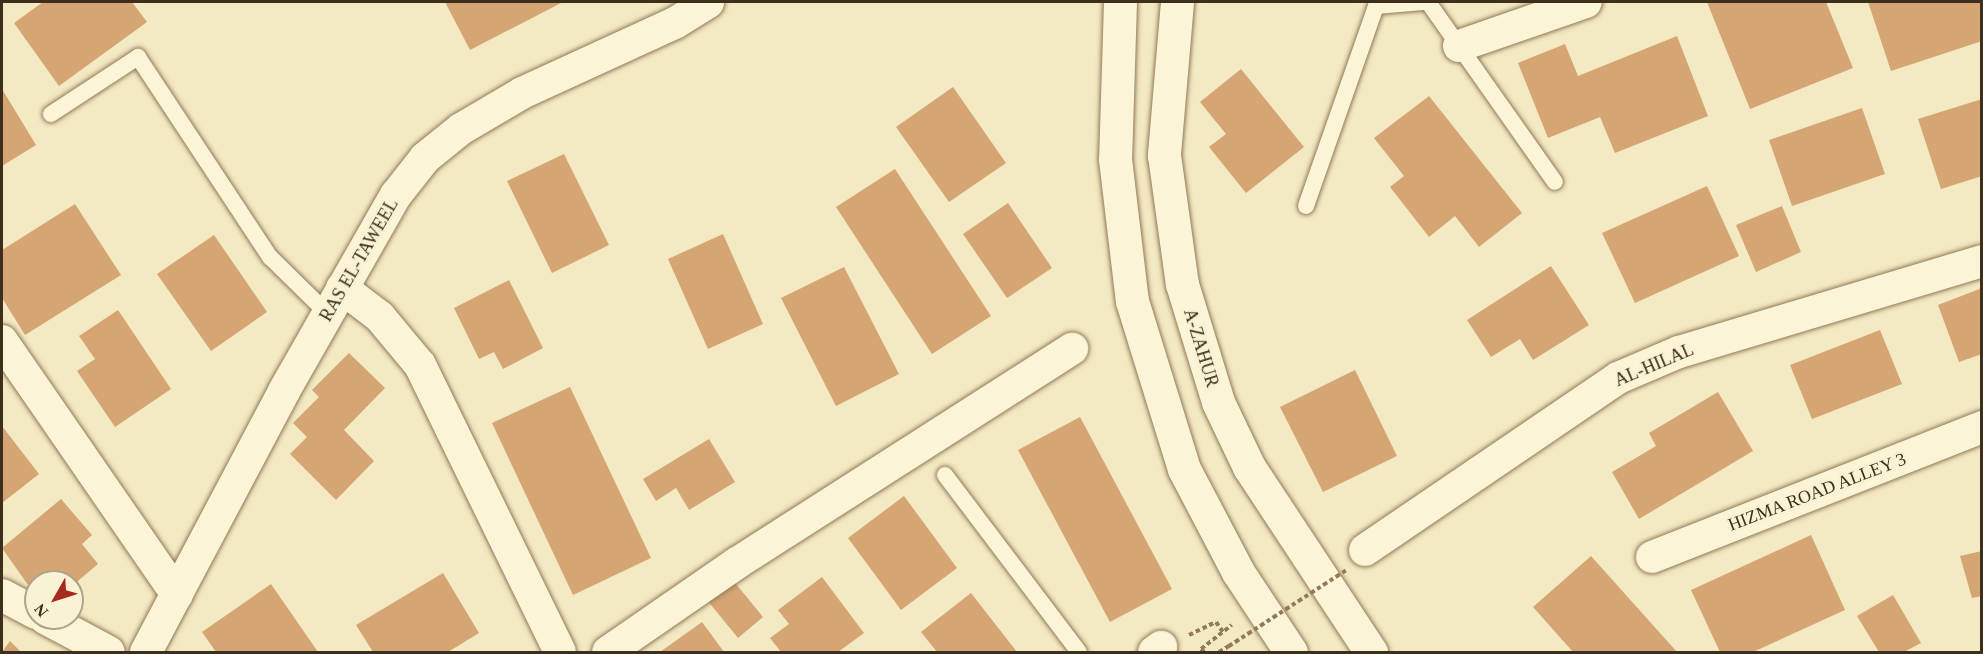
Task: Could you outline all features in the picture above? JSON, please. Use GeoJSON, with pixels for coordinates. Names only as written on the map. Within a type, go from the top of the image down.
{"type":"FeatureCollection","features":[{"type":"Feature","properties":{"kind":"main road"},"geometry":{"type":"LineString","coordinates":[[1120,2],[1115,159],[1132,301],[1184,469],[1238,572],[1291,652]]}},
{"type":"Feature","properties":{"kind":"main road","name":"A-ZAHUR"},"geometry":{"type":"LineString","coordinates":[[1177,2],[1164,155],[1182,285],[1218,402],[1249,467],[1371,652]]}},
{"type":"Feature","properties":{"kind":"street","name":"RAS EL-TAWEEL"},"geometry":{"type":"LineString","coordinates":[[147,652],[335,301],[396,195],[425,158],[461,129],[708,2]]}},
{"type":"Feature","properties":{"kind":"street"},"geometry":{"type":"LineString","coordinates":[[1459,46],[1586,2]]}},
{"type":"Feature","properties":{"kind":"street","name":"AL-HILAL"},"geometry":{"type":"LineString","coordinates":[[1356,559],[1618,378],[1679,351],[1982,261]]}},
{"type":"Feature","properties":{"kind":"street"},"geometry":{"type":"LineString","coordinates":[[335,301],[380,317],[420,365],[560,652]]}},
{"type":"Feature","properties":{"kind":"street"},"geometry":{"type":"LineString","coordinates":[[2,341],[177,595]]}},
{"type":"Feature","properties":{"kind":"street"},"geometry":{"type":"LineString","coordinates":[[609,652],[737,563],[1072,349]]}},
{"type":"Feature","properties":{"kind":"street","name":"HIZMA ROAD ALLEY 3"},"geometry":{"type":"LineString","coordinates":[[1652,557],[1982,427]]}},
{"type":"Feature","properties":{"kind":"street"},"geometry":{"type":"LineString","coordinates":[[2,595],[24,607]]}},
{"type":"Feature","properties":{"kind":"street"},"geometry":{"type":"LineString","coordinates":[[68,630],[109,652]]}},
{"type":"Feature","properties":{"kind":"lane"},"geometry":{"type":"LineString","coordinates":[[1306,206],[1376,6],[1423,2]]}},
{"type":"Feature","properties":{"kind":"lane"},"geometry":{"type":"LineString","coordinates":[[1428,2],[1555,182]]}},
{"type":"Feature","properties":{"kind":"lane"},"geometry":{"type":"LineString","coordinates":[[51,114],[138,57],[270,257],[335,301]]}},
{"type":"Feature","properties":{"kind":"lane"},"geometry":{"type":"LineString","coordinates":[[945,475],[1079,652]]}},
{"type":"Feature","properties":{"kind":"path"},"geometry":{"type":"LineString","coordinates":[[1219,652],[1356,559]]}},
{"type":"Feature","properties":{"kind":"path"},"geometry":{"type":"LineString","coordinates":[[1204,652],[1201,648],[1223,632]]}},
{"type":"Feature","properties":{"kind":"building"},"geometry":{"type":"Polygon","coordinates":[[[43,2],[132,2],[147,22],[59,86],[14,23],[43,2]]]}},
{"type":"Feature","properties":{"kind":"building"},"geometry":{"type":"Polygon","coordinates":[[[445,2],[563,2],[470,50],[445,2]]]}},
{"type":"Feature","properties":{"kind":"building"},"geometry":{"type":"Polygon","coordinates":[[[1707,2],[1826,2],[1853,68],[1750,109],[1707,2]]]}},
{"type":"Feature","properties":{"kind":"building"},"geometry":{"type":"Polygon","coordinates":[[[1868,2],[1982,2],[1982,41],[1891,71],[1868,2]]]}},
{"type":"Feature","properties":{"kind":"building"},"geometry":{"type":"Polygon","coordinates":[[[1677,36],[1708,116],[1615,153],[1600,117],[1548,138],[1518,63],[1565,44],[1578,76],[1677,36]]]}},
{"type":"Feature","properties":{"kind":"building"},"geometry":{"type":"Polygon","coordinates":[[[1241,69],[1304,147],[1246,193],[1209,147],[1226,134],[1200,102],[1241,69]]]}},
{"type":"Feature","properties":{"kind":"building"},"geometry":{"type":"Polygon","coordinates":[[[953,87],[1006,163],[949,202],[896,127],[953,87]]]}},
{"type":"Feature","properties":{"kind":"building"},"geometry":{"type":"Polygon","coordinates":[[[2,89],[36,145],[2,166],[2,89]]]}},
{"type":"Feature","properties":{"kind":"building"},"geometry":{"type":"Polygon","coordinates":[[[1429,96],[1522,213],[1479,247],[1455,216],[1429,237],[1390,187],[1404,176],[1374,138],[1429,96]]]}},
{"type":"Feature","properties":{"kind":"building"},"geometry":{"type":"Polygon","coordinates":[[[1982,99],[1982,176],[1941,189],[1918,119],[1982,99]]]}},
{"type":"Feature","properties":{"kind":"building"},"geometry":{"type":"Polygon","coordinates":[[[1862,108],[1885,174],[1792,206],[1769,140],[1862,108]]]}},
{"type":"Feature","properties":{"kind":"building"},"geometry":{"type":"Polygon","coordinates":[[[564,154],[609,245],[552,273],[507,181],[564,154]]]}},
{"type":"Feature","properties":{"kind":"building"},"geometry":{"type":"Polygon","coordinates":[[[895,169],[991,316],[932,354],[836,207],[895,169]]]}},
{"type":"Feature","properties":{"kind":"building"},"geometry":{"type":"Polygon","coordinates":[[[1707,186],[1739,256],[1635,303],[1602,233],[1707,186]]]}},
{"type":"Feature","properties":{"kind":"building"},"geometry":{"type":"Polygon","coordinates":[[[1008,203],[1052,268],[1007,298],[963,234],[1008,203]]]}},
{"type":"Feature","properties":{"kind":"building"},"geometry":{"type":"Polygon","coordinates":[[[75,204],[121,275],[25,335],[2,298],[2,250],[75,204]]]}},
{"type":"Feature","properties":{"kind":"building"},"geometry":{"type":"Polygon","coordinates":[[[1782,206],[1801,252],[1756,272],[1736,225],[1782,206]]]}},
{"type":"Feature","properties":{"kind":"building"},"geometry":{"type":"Polygon","coordinates":[[[723,234],[763,324],[708,349],[668,259],[723,234]]]}},
{"type":"Feature","properties":{"kind":"building"},"geometry":{"type":"Polygon","coordinates":[[[214,235],[267,312],[211,351],[157,274],[214,235]]]}},
{"type":"Feature","properties":{"kind":"building"},"geometry":{"type":"Polygon","coordinates":[[[1551,266],[1589,325],[1533,360],[1520,339],[1491,357],[1467,320],[1551,266]]]}},
{"type":"Feature","properties":{"kind":"building"},"geometry":{"type":"Polygon","coordinates":[[[844,267],[899,374],[836,406],[781,298],[844,267]]]}},
{"type":"Feature","properties":{"kind":"building"},"geometry":{"type":"Polygon","coordinates":[[[509,280],[543,348],[503,369],[494,352],[479,359],[454,308],[509,280]]]}},
{"type":"Feature","properties":{"kind":"building"},"geometry":{"type":"Polygon","coordinates":[[[1982,288],[1982,354],[1959,362],[1938,305],[1982,288]]]}},
{"type":"Feature","properties":{"kind":"building"},"geometry":{"type":"Polygon","coordinates":[[[118,310],[171,389],[115,427],[77,371],[95,359],[79,336],[118,310]]]}},
{"type":"Feature","properties":{"kind":"building"},"geometry":{"type":"Polygon","coordinates":[[[1880,330],[1902,384],[1812,419],[1790,365],[1880,330]]]}},
{"type":"Feature","properties":{"kind":"building"},"geometry":{"type":"Polygon","coordinates":[[[349,353],[385,388],[344,430],[374,461],[336,500],[290,454],[307,437],[293,423],[319,397],[312,390],[349,353]]]}},
{"type":"Feature","properties":{"kind":"building"},"geometry":{"type":"Polygon","coordinates":[[[1355,370],[1397,456],[1323,492],[1280,407],[1355,370]]]}},
{"type":"Feature","properties":{"kind":"building"},"geometry":{"type":"Polygon","coordinates":[[[570,387],[651,558],[573,595],[492,423],[570,387]]]}},
{"type":"Feature","properties":{"kind":"building"},"geometry":{"type":"Polygon","coordinates":[[[1718,392],[1753,451],[1639,519],[1612,472],[1656,446],[1649,433],[1718,392]]]}},
{"type":"Feature","properties":{"kind":"building"},"geometry":{"type":"Polygon","coordinates":[[[1080,417],[1172,589],[1110,622],[1018,450],[1080,417]]]}},
{"type":"Feature","properties":{"kind":"building"},"geometry":{"type":"Polygon","coordinates":[[[2,426],[39,474],[2,503],[2,426]]]}},
{"type":"Feature","properties":{"kind":"building"},"geometry":{"type":"Polygon","coordinates":[[[709,439],[735,482],[689,510],[676,488],[656,501],[643,479],[709,439]]]}},
{"type":"Feature","properties":{"kind":"building"},"geometry":{"type":"Polygon","coordinates":[[[904,496],[957,568],[901,610],[848,538],[904,496]]]}},
{"type":"Feature","properties":{"kind":"building"},"geometry":{"type":"Polygon","coordinates":[[[61,499],[92,535],[82,544],[98,564],[84,576],[84,570],[24,570],[24,579],[2,548],[61,499]]]}},
{"type":"Feature","properties":{"kind":"building"},"geometry":{"type":"Polygon","coordinates":[[[1811,535],[1845,610],[1753,652],[1720,652],[1691,590],[1811,535]]]}},
{"type":"Feature","properties":{"kind":"building"},"geometry":{"type":"Polygon","coordinates":[[[1982,551],[1982,596],[1972,598],[1960,556],[1982,551]]]}},
{"type":"Feature","properties":{"kind":"building"},"geometry":{"type":"Polygon","coordinates":[[[1591,556],[1677,652],[1573,652],[1533,607],[1591,556]]]}},
{"type":"Feature","properties":{"kind":"building"},"geometry":{"type":"Polygon","coordinates":[[[443,573],[479,633],[448,652],[373,652],[356,625],[443,573]]]}},
{"type":"Feature","properties":{"kind":"building"},"geometry":{"type":"Polygon","coordinates":[[[822,577],[864,633],[838,652],[781,652],[770,638],[789,624],[778,610],[822,577]]]}},
{"type":"Feature","properties":{"kind":"building"},"geometry":{"type":"Polygon","coordinates":[[[732,579],[763,617],[738,638],[707,600],[732,579]]]}},
{"type":"Feature","properties":{"kind":"building"},"geometry":{"type":"Polygon","coordinates":[[[271,584],[318,652],[216,652],[202,632],[271,584]]]}},
{"type":"Feature","properties":{"kind":"building"},"geometry":{"type":"Polygon","coordinates":[[[971,593],[1017,652],[937,652],[921,632],[971,593]]]}},
{"type":"Feature","properties":{"kind":"building"},"geometry":{"type":"Polygon","coordinates":[[[1893,595],[1921,643],[1904,652],[1879,652],[1857,616],[1893,595]]]}},
{"type":"Feature","properties":{"kind":"building"},"geometry":{"type":"Polygon","coordinates":[[[702,622],[724,652],[660,652],[702,622]]]}},
{"type":"Feature","properties":{"kind":"building"},"geometry":{"type":"Polygon","coordinates":[[[10,641],[21,652],[2,652],[10,641]]]}}]}
